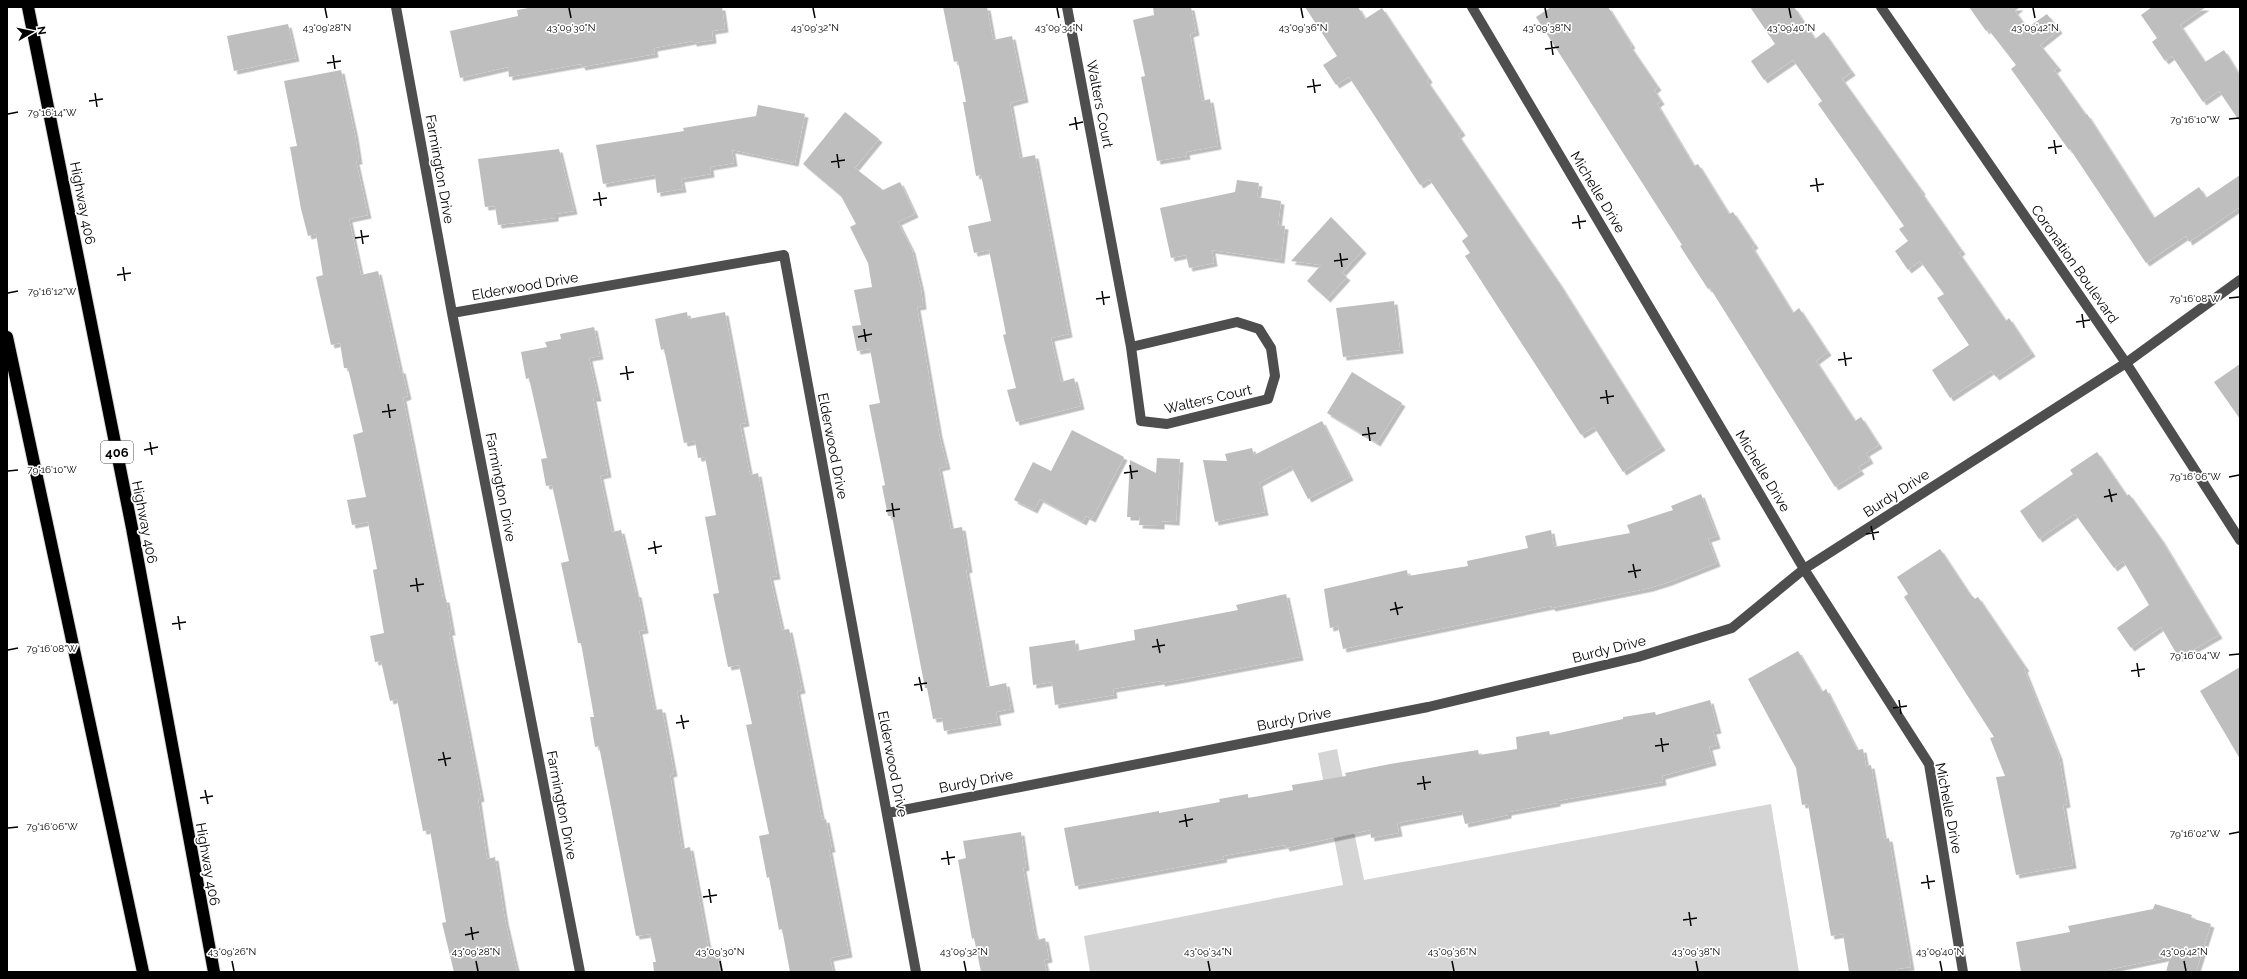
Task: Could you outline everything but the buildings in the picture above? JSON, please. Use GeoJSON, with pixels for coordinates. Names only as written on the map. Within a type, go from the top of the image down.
{"type":"FeatureCollection","features":[{"type":"Feature","properties":{"kind":"highway","name":"Highway 406"},"geometry":{"type":"LineString","coordinates":[[28,7],[132,528],[214,972]]}},
{"type":"Feature","properties":{"kind":"highway"},"geometry":{"type":"LineString","coordinates":[[7,337],[143,972]]}},
{"type":"Feature","properties":{"kind":"street","name":"Farmington Drive"},"geometry":{"type":"LineString","coordinates":[[396,7],[452,313],[580,972]]}},
{"type":"Feature","properties":{"kind":"street","name":"Walters Court"},"geometry":{"type":"LineString","coordinates":[[1067,7],[1132,347],[1141,421],[1167,424],[1268,399],[1275,376],[1271,348],[1259,329],[1237,322],[1132,347]]}},
{"type":"Feature","properties":{"kind":"street","name":"Michelle Drive"},"geometry":{"type":"LineString","coordinates":[[1472,7],[1804,569],[1929,764],[1963,972]]}},
{"type":"Feature","properties":{"kind":"street","name":"Coronation Boulevard"},"geometry":{"type":"LineString","coordinates":[[1881,7],[2126,363],[2240,540]]}},
{"type":"Feature","properties":{"kind":"street","name":"Elderwood Drive"},"geometry":{"type":"LineString","coordinates":[[452,313],[784,255],[888,813],[916,972]]}},
{"type":"Feature","properties":{"kind":"street","name":"Burdy Drive"},"geometry":{"type":"LineString","coordinates":[[888,813],[1428,707],[1638,658],[1732,628],[1804,569],[2126,363],[2240,280]]}},
{"type":"Feature","properties":{"kind":"shaded area"},"geometry":{"type":"Polygon","coordinates":[[[1337,749],[1364,880],[1771,804],[1799,972],[1090,972],[1084,936],[1343,885],[1318,753],[1337,749]]]}}]}
